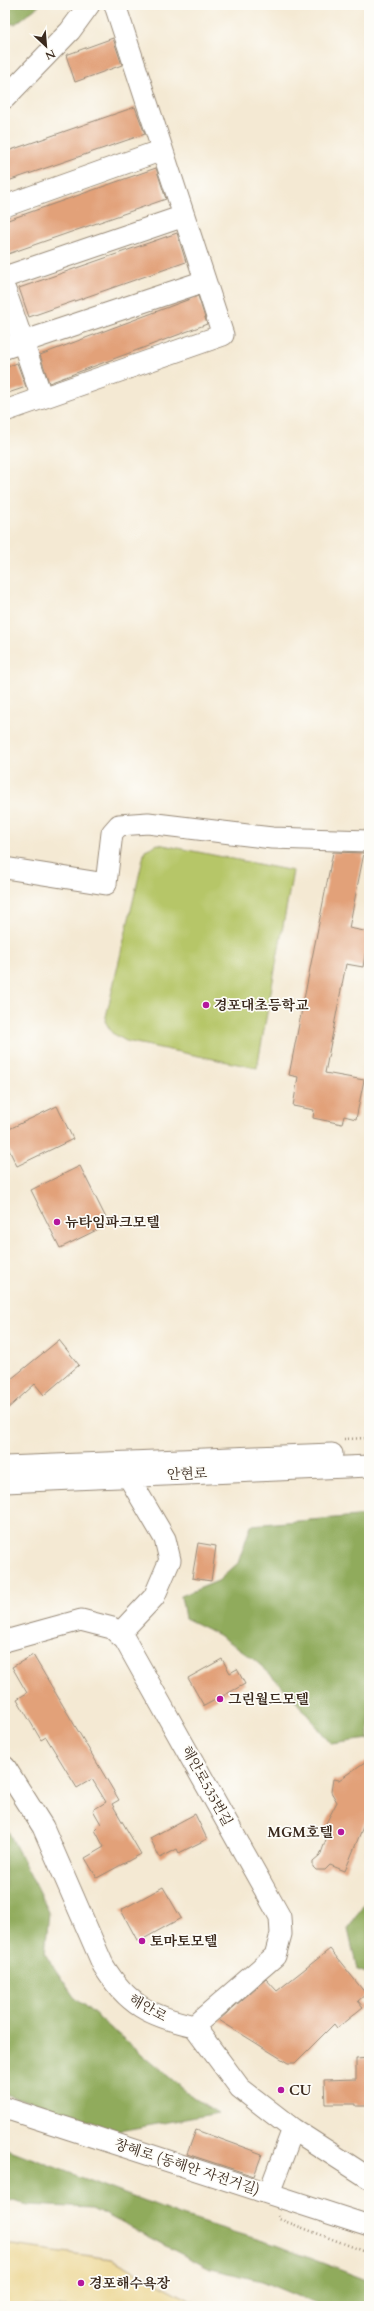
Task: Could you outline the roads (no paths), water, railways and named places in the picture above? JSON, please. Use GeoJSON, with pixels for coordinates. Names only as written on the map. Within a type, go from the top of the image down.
{"type":"FeatureCollection","features":[{"type":"Feature","properties":{"kind":"street"},"geometry":{"type":"LineString","coordinates":[[5,98],[70,31],[89,5]]}},
{"type":"Feature","properties":{"kind":"street"},"geometry":{"type":"LineString","coordinates":[[5,411],[223,335],[116,5]]}},
{"type":"Feature","properties":{"kind":"street"},"geometry":{"type":"LineString","coordinates":[[5,206],[162,150]]}},
{"type":"Feature","properties":{"kind":"street"},"geometry":{"type":"LineString","coordinates":[[5,277],[184,216]]}},
{"type":"Feature","properties":{"kind":"street"},"geometry":{"type":"LineString","coordinates":[[14,345],[205,281]]}},
{"type":"Feature","properties":{"kind":"street"},"geometry":{"type":"LineString","coordinates":[[5,290],[14,345],[42,398]]}},
{"type":"Feature","properties":{"kind":"street"},"geometry":{"type":"LineString","coordinates":[[5,868],[106,884],[112,833],[118,825],[148,823],[272,838],[369,842]]}},
{"type":"Feature","properties":{"kind":"street","name":"안현로"},"geometry":{"type":"LineString","coordinates":[[5,1467],[369,1452]]}},
{"type":"Feature","properties":{"kind":"street","name":"안현로"},"geometry":{"type":"LineString","coordinates":[[5,1482],[369,1466]]}},
{"type":"Feature","properties":{"kind":"street"},"geometry":{"type":"LineString","coordinates":[[119,1634],[154,1597],[170,1560],[165,1539],[128,1476]]}},
{"type":"Feature","properties":{"kind":"street","name":"해안로535번길"},"geometry":{"type":"LineString","coordinates":[[5,1641],[81,1620],[112,1628],[125,1640],[280,1917],[281,1934],[276,1956],[194,2026]]}},
{"type":"Feature","properties":{"kind":"street","name":"해안로"},"geometry":{"type":"LineString","coordinates":[[5,1768],[43,1828],[103,1965],[115,1985],[133,2002],[152,2013],[171,2021],[194,2026]]}},
{"type":"Feature","properties":{"kind":"street"},"geometry":{"type":"LineString","coordinates":[[194,2026],[240,2088],[293,2129],[369,2178]]}},
{"type":"Feature","properties":{"kind":"street","name":"창혜로 (동해안 자전거길)"},"geometry":{"type":"LineString","coordinates":[[5,2108],[369,2226]]}},
{"type":"Feature","properties":{"kind":"street"},"geometry":{"type":"LineString","coordinates":[[269,2193],[293,2129]]}},
{"type":"Feature","properties":{"kind":"place","name":"경포대초등학교"},"geometry":{"type":"Point","coordinates":[206,1005]}},
{"type":"Feature","properties":{"kind":"place","name":"뉴타임파크모텔"},"geometry":{"type":"Point","coordinates":[57,1222]}},
{"type":"Feature","properties":{"kind":"place","name":"그린월드모텔"},"geometry":{"type":"Point","coordinates":[220,1699]}},
{"type":"Feature","properties":{"kind":"place","name":"MGM호텔"},"geometry":{"type":"Point","coordinates":[341,1832]}},
{"type":"Feature","properties":{"kind":"place","name":"토마토모텔"},"geometry":{"type":"Point","coordinates":[142,1941]}},
{"type":"Feature","properties":{"kind":"place","name":"CU"},"geometry":{"type":"Point","coordinates":[281,2090]}},
{"type":"Feature","properties":{"kind":"place","name":"경포해수욕장"},"geometry":{"type":"Point","coordinates":[81,2283]}}]}
